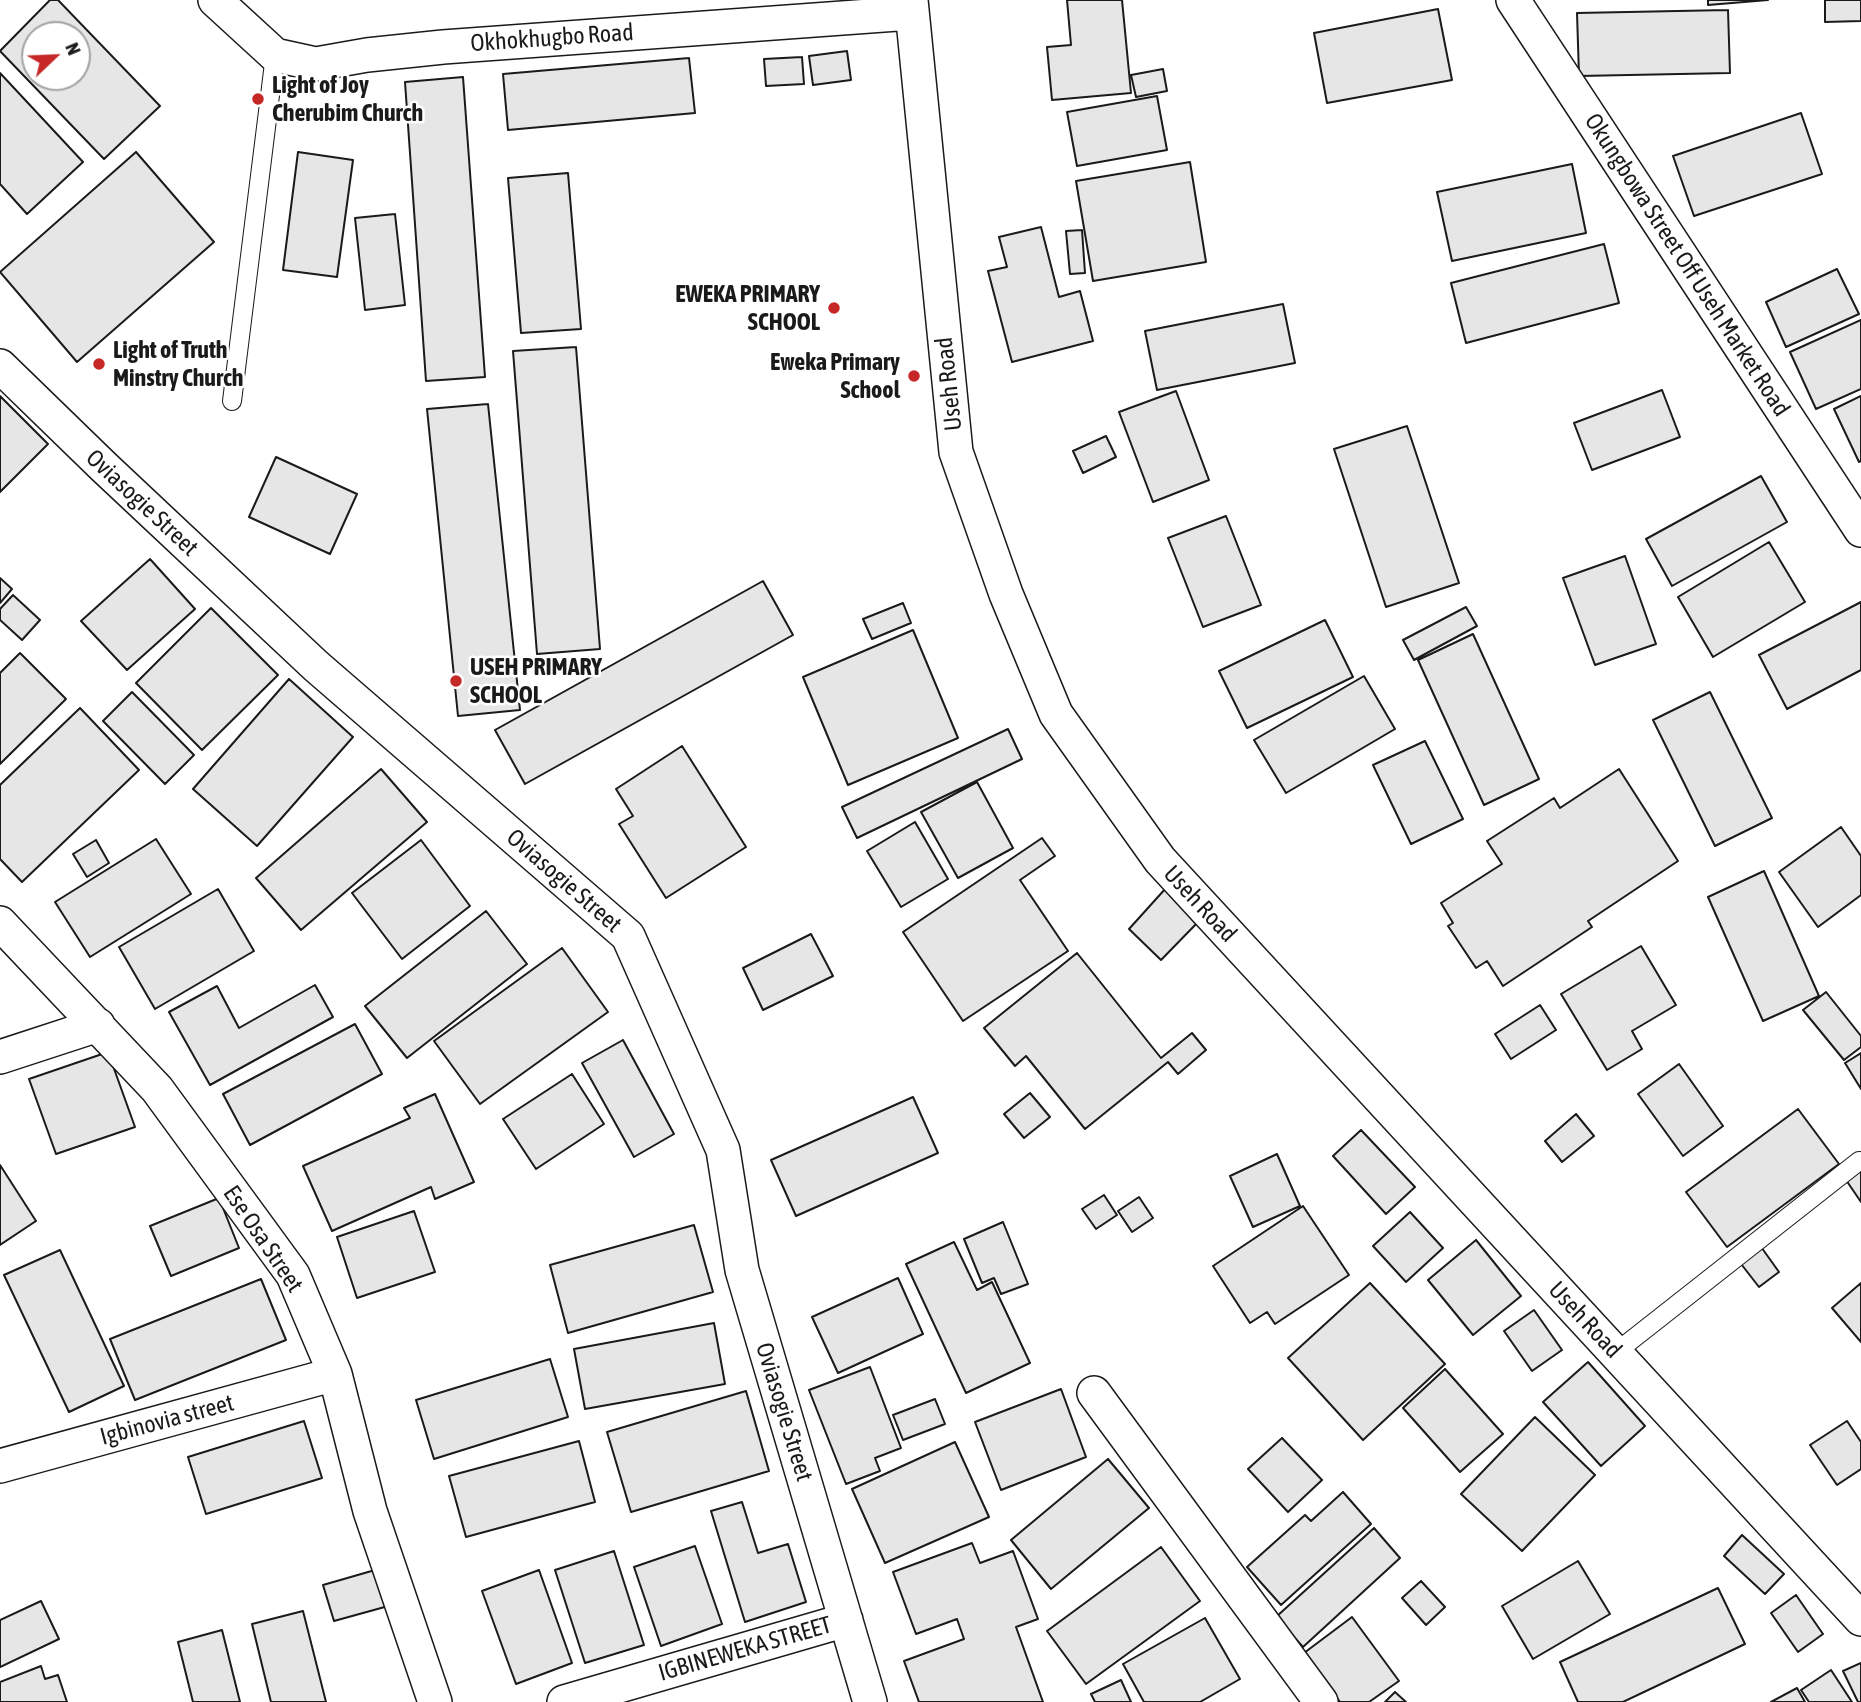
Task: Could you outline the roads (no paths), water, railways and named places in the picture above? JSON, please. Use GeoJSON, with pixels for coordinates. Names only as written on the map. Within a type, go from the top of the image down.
{"type":"FeatureCollection","features":[{"type":"Feature","properties":{"kind":"street"},"geometry":{"type":"LineString","coordinates":[[215,0],[275,55]]}},
{"type":"Feature","properties":{"kind":"street","name":"Okungbowa Street Off Useh Market Road"},"geometry":{"type":"LineString","coordinates":[[1513,0],[1861,530]]}},
{"type":"Feature","properties":{"kind":"street","name":"Okhokhugbo Road"},"geometry":{"type":"LineString","coordinates":[[275,55],[316,64],[443,47],[860,7],[911,6]]}},
{"type":"Feature","properties":{"kind":"street","name":"Useh Road"},"geometry":{"type":"LineString","coordinates":[[911,6],[956,452],[1006,594],[1056,714],[1160,860],[1861,1619]]}},
{"type":"Feature","properties":{"kind":"street","name":"Oviasogie Street"},"geometry":{"type":"LineString","coordinates":[[0,366],[316,666],[628,936],[723,1150],[742,1270],[870,1702]]}},
{"type":"Feature","properties":{"kind":"street","name":"Ese Osa Street"},"geometry":{"type":"LineString","coordinates":[[0,923],[156,1089],[293,1275],[335,1374],[370,1511],[435,1702]]}},
{"type":"Feature","properties":{"kind":"street"},"geometry":{"type":"LineString","coordinates":[[0,1057],[98,1026]]}},
{"type":"Feature","properties":{"kind":"street","name":"Igbinovia street"},"geometry":{"type":"LineString","coordinates":[[0,1466],[335,1374]]}},
{"type":"Feature","properties":{"kind":"street"},"geometry":{"type":"LineString","coordinates":[[1094,1393],[1321,1702]]}},
{"type":"Feature","properties":{"kind":"street","name":"IGBINEWEKA STREET"},"geometry":{"type":"LineString","coordinates":[[564,1702],[846,1620]]}},
{"type":"Feature","properties":{"kind":"lane"},"geometry":{"type":"LineString","coordinates":[[232,401],[275,55]]}},
{"type":"Feature","properties":{"kind":"lane"},"geometry":{"type":"LineString","coordinates":[[1615,1353],[1859,1161]]}},
{"type":"Feature","properties":{"kind":"place","name":"Light of Joy Cherubim Church"},"geometry":{"type":"Point","coordinates":[258,99]}},
{"type":"Feature","properties":{"kind":"place","name":"EWEKA PRIMARY SCHOOL"},"geometry":{"type":"Point","coordinates":[834,308]}},
{"type":"Feature","properties":{"kind":"place","name":"Light of Truth Minstry Church"},"geometry":{"type":"Point","coordinates":[99,364]}},
{"type":"Feature","properties":{"kind":"place","name":"Eweka Primary School"},"geometry":{"type":"Point","coordinates":[914,376]}},
{"type":"Feature","properties":{"kind":"place","name":"USEH PRIMARY SCHOOL"},"geometry":{"type":"Point","coordinates":[456,681]}}]}
